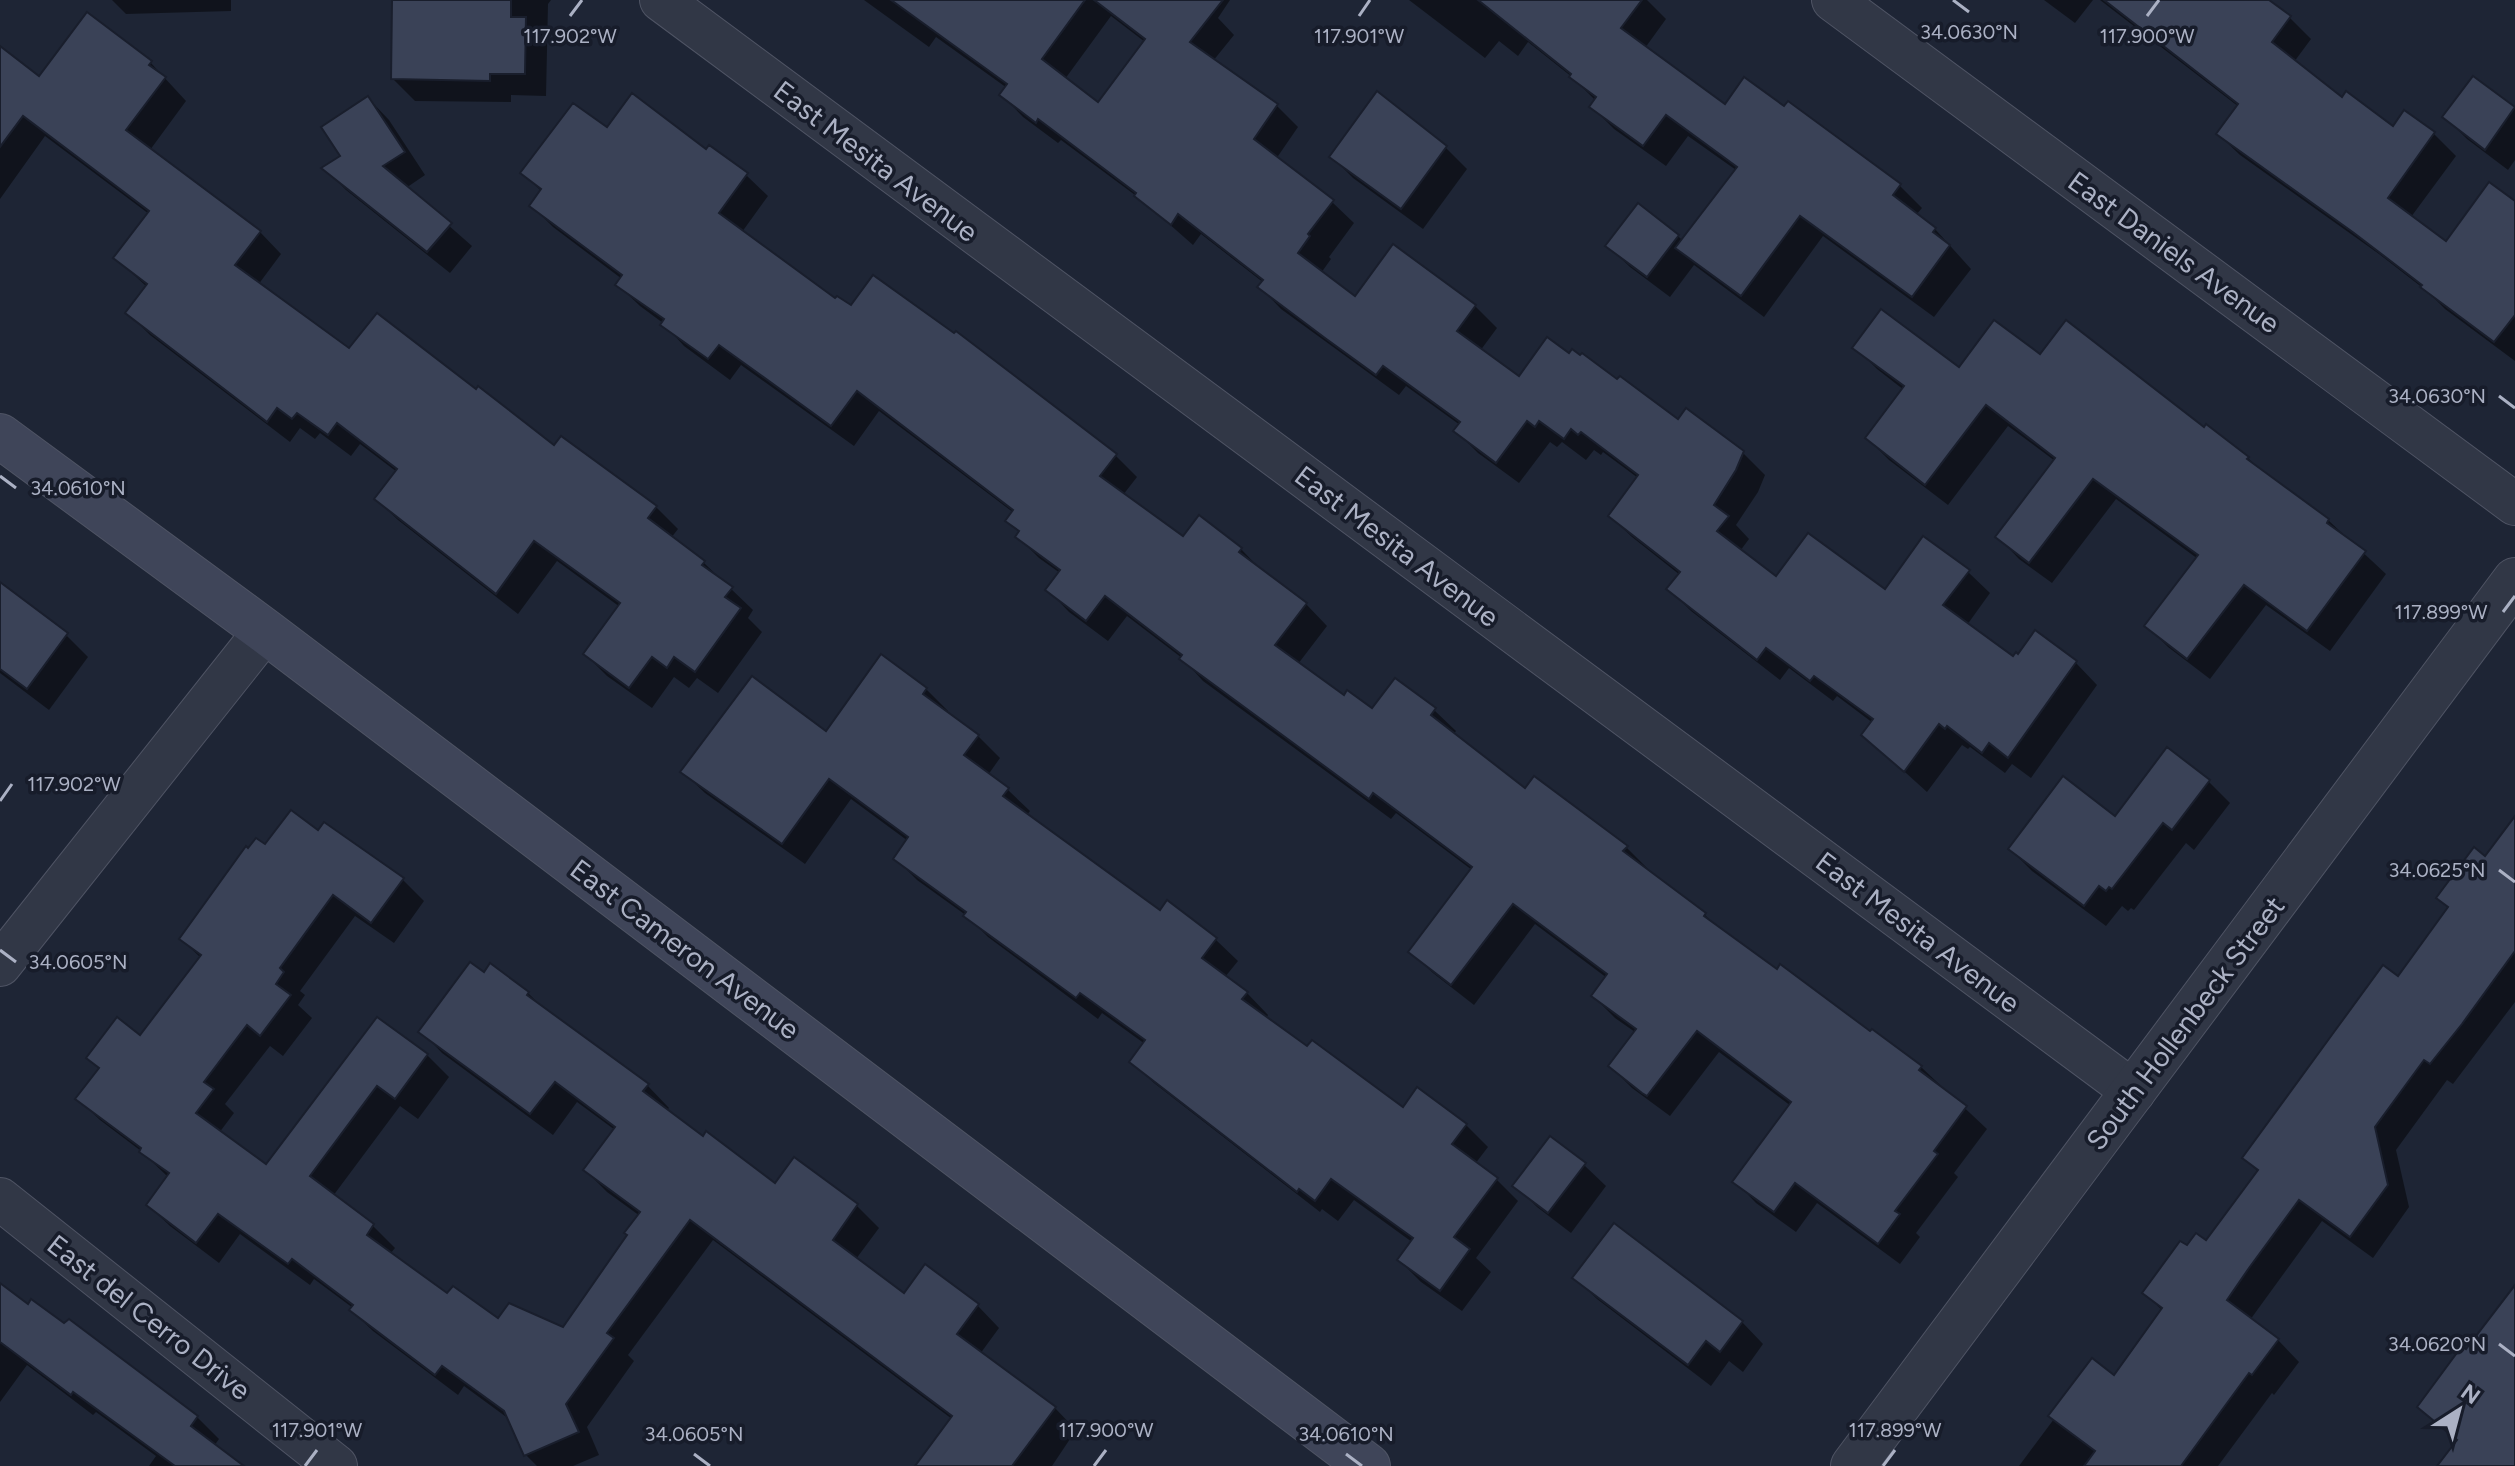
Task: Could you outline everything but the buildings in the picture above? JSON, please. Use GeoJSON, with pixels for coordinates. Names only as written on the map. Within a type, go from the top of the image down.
{"type":"FeatureCollection","features":[{"type":"Feature","properties":{"kind":"main road","name":"East Cameron Avenue"},"geometry":{"type":"LineString","coordinates":[[0,436],[265,631],[1368,1466]]}},
{"type":"Feature","properties":{"kind":"street","name":"East Mesita Avenue"},"geometry":{"type":"LineString","coordinates":[[660,0],[2134,1092]]}},
{"type":"Feature","properties":{"kind":"street","name":"East Daniels Avenue"},"geometry":{"type":"LineString","coordinates":[[1833,0],[2515,504]]}},
{"type":"Feature","properties":{"kind":"street","name":"South Hollenbeck Street"},"geometry":{"type":"LineString","coordinates":[[1853,1466],[2515,580]]}},
{"type":"Feature","properties":{"kind":"street"},"geometry":{"type":"LineString","coordinates":[[0,965],[265,631]]}},
{"type":"Feature","properties":{"kind":"street","name":"East del Cerro Drive"},"geometry":{"type":"LineString","coordinates":[[0,1199],[336,1466]]}}]}
